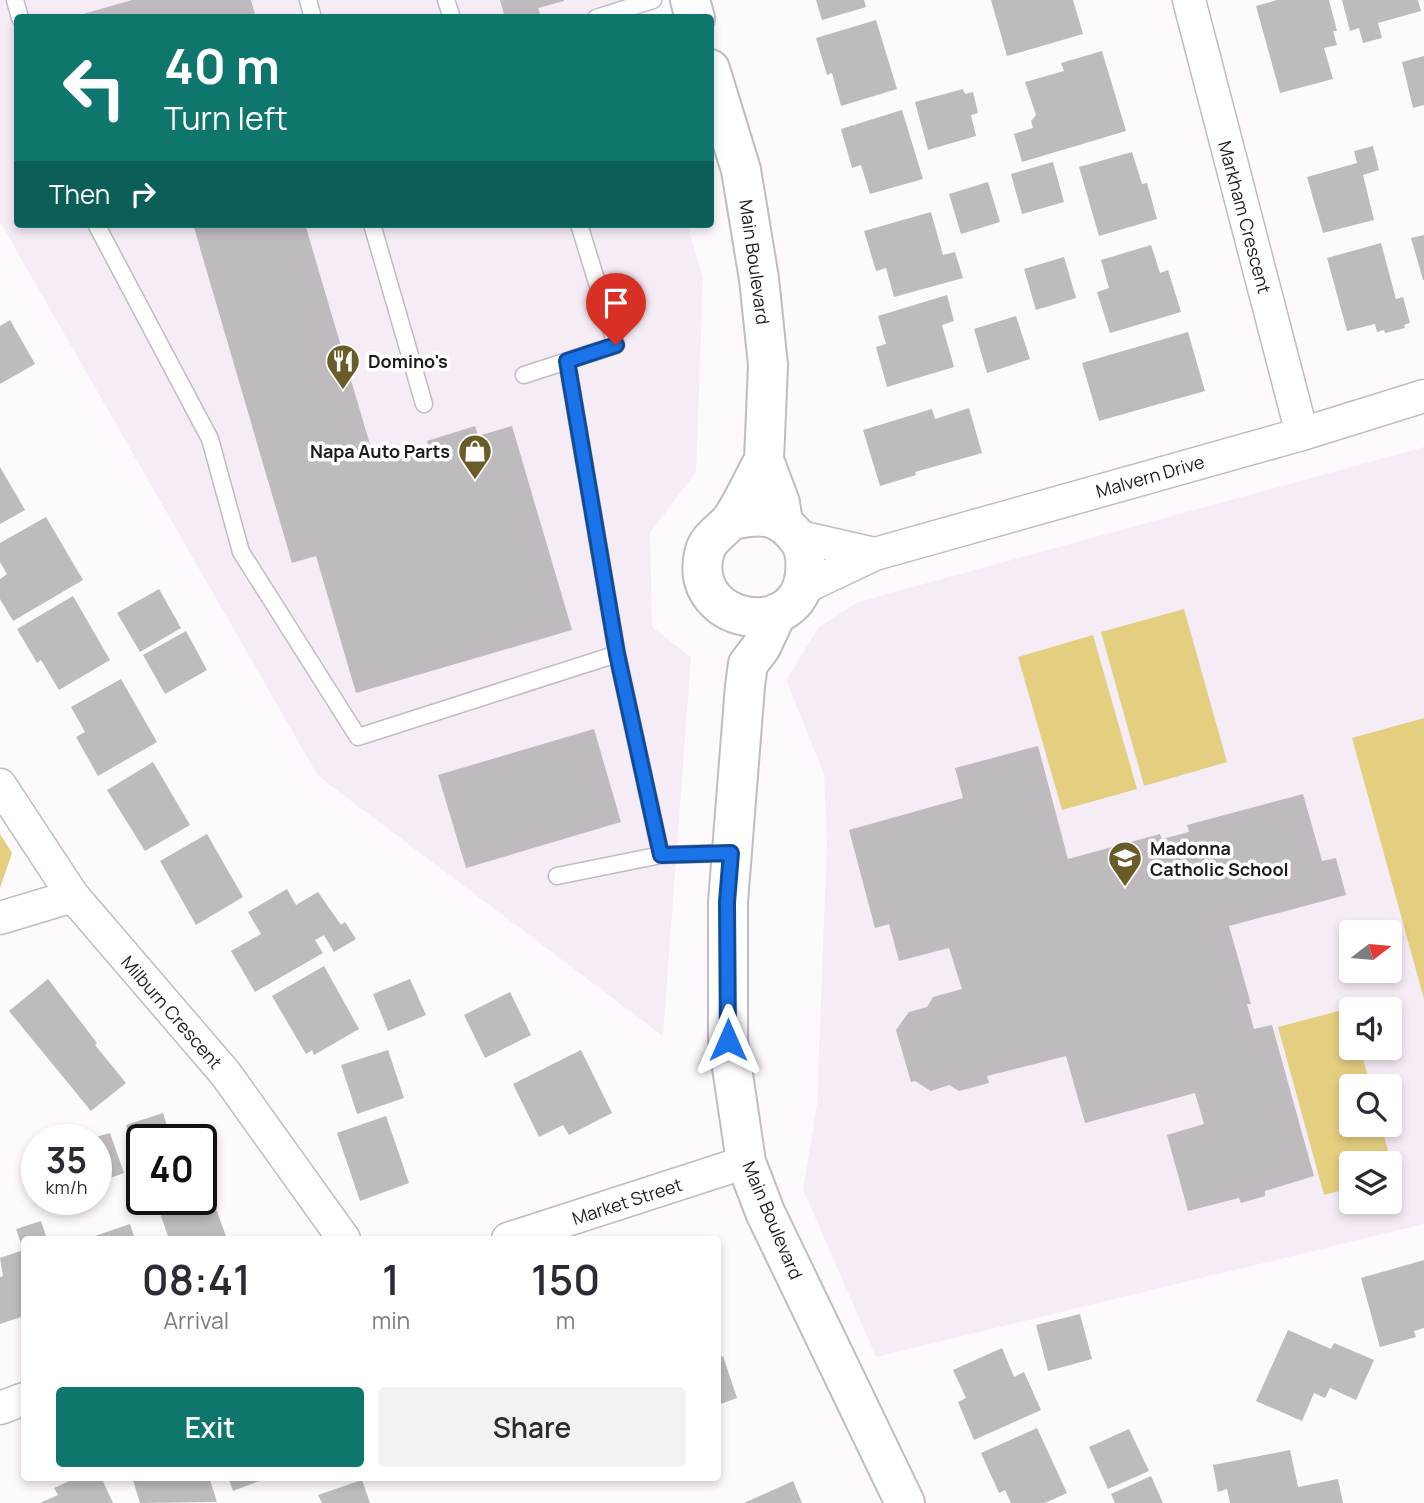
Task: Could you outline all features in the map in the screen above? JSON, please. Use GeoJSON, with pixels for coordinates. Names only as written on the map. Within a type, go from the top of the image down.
{"type":"FeatureCollection","features":[{"type":"Feature","properties":{"kind":"street","name":"Markham Crescent"},"geometry":{"type":"LineString","coordinates":[[1189,0],[1302,434]]}},
{"type":"Feature","properties":{"kind":"street","name":"Main Boulevard"},"geometry":{"type":"LineString","coordinates":[[714,82],[741,170],[759,279],[768,365],[764,460],[790,529],[802,543],[807,561],[804,583],[789,601],[748,664]]}},
{"type":"Feature","properties":{"kind":"street","name":"Malvern Drive"},"geometry":{"type":"LineString","coordinates":[[789,601],[875,554],[1302,434],[1424,396]]}},
{"type":"Feature","properties":{"kind":"street","name":"Main Boulevard"},"geometry":{"type":"LineString","coordinates":[[764,460],[732,520],[712,537],[704,553],[703,569],[711,595],[725,609],[748,664],[727,902],[728,1040],[746,1163],[765,1212],[905,1503]]}},
{"type":"Feature","properties":{"kind":"street"},"geometry":{"type":"LineString","coordinates":[[732,520],[755,514],[772,518],[790,529]]}},
{"type":"Feature","properties":{"kind":"street","name":"Malvern Drive"},"geometry":{"type":"LineString","coordinates":[[790,529],[875,554]]}},
{"type":"Feature","properties":{"kind":"street"},"geometry":{"type":"LineString","coordinates":[[725,609],[748,618],[771,616],[789,601]]}},
{"type":"Feature","properties":{"kind":"street","name":"Milburn Crescent"},"geometry":{"type":"LineString","coordinates":[[0,785],[73,896],[225,1073],[342,1236]]}},
{"type":"Feature","properties":{"kind":"street"},"geometry":{"type":"LineString","coordinates":[[0,918],[73,896]]}},
{"type":"Feature","properties":{"kind":"street","name":"Market Street"},"geometry":{"type":"LineString","coordinates":[[517,1236],[746,1163]]}},
{"type":"Feature","properties":{"kind":"street"},"geometry":{"type":"LineString","coordinates":[[0,1408],[21,1400]]}},
{"type":"Feature","properties":{"kind":"lane"},"geometry":{"type":"LineString","coordinates":[[604,10],[653,0]]}},
{"type":"Feature","properties":{"kind":"lane"},"geometry":{"type":"LineString","coordinates":[[98,228],[210,439],[241,552],[358,737],[617,654]]}},
{"type":"Feature","properties":{"kind":"lane"},"geometry":{"type":"LineString","coordinates":[[373,228],[424,404]]}},
{"type":"Feature","properties":{"kind":"lane"},"geometry":{"type":"LineString","coordinates":[[524,375],[616,345],[580,228]]}},
{"type":"Feature","properties":{"kind":"lane"},"geometry":{"type":"LineString","coordinates":[[567,361],[617,654],[661,855]]}},
{"type":"Feature","properties":{"kind":"lane"},"geometry":{"type":"LineString","coordinates":[[557,876],[661,855],[731,853]]}},
{"type":"Feature","properties":{"kind":"shaded area"},"geometry":{"type":"Polygon","coordinates":[[[0,0],[621,0],[625,14],[14,14],[14,228],[688,228],[703,278],[696,472],[650,533],[652,627],[691,657],[663,1036],[318,776],[0,222],[0,0]]]}},
{"type":"Feature","properties":{"kind":"shaded area","name":"Madonna Catholic School"},"geometry":{"type":"Polygon","coordinates":[[[1424,447],[1424,1224],[876,1357],[803,1189],[817,1104],[827,843],[824,774],[786,680],[819,627],[858,602],[1424,447]]]}},
{"type":"Feature","properties":{"kind":"shaded area"},"geometry":{"type":"Polygon","coordinates":[[[1184,609],[1227,762],[1144,786],[1101,632],[1184,609]]]}},
{"type":"Feature","properties":{"kind":"shaded area"},"geometry":{"type":"Polygon","coordinates":[[[1093,635],[1137,789],[1062,810],[1018,657],[1093,635]]]}},
{"type":"Feature","properties":{"kind":"shaded area"},"geometry":{"type":"Polygon","coordinates":[[[1424,718],[1424,999],[1352,738],[1424,718]]]}},
{"type":"Feature","properties":{"kind":"shaded area"},"geometry":{"type":"Polygon","coordinates":[[[0,834],[12,853],[0,888],[0,834]]]}},
{"type":"Feature","properties":{"kind":"shaded area"},"geometry":{"type":"Polygon","coordinates":[[[1339,1011],[1339,1060],[1363,1060],[1367,1074],[1339,1074],[1339,1137],[1384,1137],[1388,1151],[1339,1151],[1339,1191],[1324,1195],[1278,1027],[1339,1011]]]}},
{"type":"Feature","properties":{"kind":"building"},"geometry":{"type":"Polygon","coordinates":[[[132,0],[251,0],[255,14],[83,14],[132,0]]]}},
{"type":"Feature","properties":{"kind":"building"},"geometry":{"type":"Polygon","coordinates":[[[500,0],[564,0],[538,8],[540,14],[504,14],[500,0]]]}},
{"type":"Feature","properties":{"kind":"building"},"geometry":{"type":"Polygon","coordinates":[[[816,0],[864,0],[866,7],[822,20],[816,0]]]}},
{"type":"Feature","properties":{"kind":"building"},"geometry":{"type":"Polygon","coordinates":[[[991,0],[1073,0],[1083,34],[1007,56],[991,0]]]}},
{"type":"Feature","properties":{"kind":"building"},"geometry":{"type":"Polygon","coordinates":[[[1277,0],[1329,0],[1337,31],[1333,31],[1337,45],[1324,48],[1333,79],[1280,93],[1256,6],[1277,0]]]}},
{"type":"Feature","properties":{"kind":"building"},"geometry":{"type":"Polygon","coordinates":[[[1342,0],[1418,0],[1421,11],[1378,23],[1382,38],[1363,43],[1359,28],[1350,31],[1342,0]]]}},
{"type":"Feature","properties":{"kind":"building"},"geometry":{"type":"Polygon","coordinates":[[[876,20],[897,89],[841,106],[832,73],[827,75],[816,38],[876,20]]]}},
{"type":"Feature","properties":{"kind":"building"},"geometry":{"type":"Polygon","coordinates":[[[1102,51],[1126,131],[1022,162],[1014,134],[1033,128],[1031,121],[1036,115],[1025,82],[1064,71],[1061,63],[1102,51]]]}},
{"type":"Feature","properties":{"kind":"building"},"geometry":{"type":"Polygon","coordinates":[[[1424,56],[1424,105],[1413,108],[1402,62],[1424,56]]]}},
{"type":"Feature","properties":{"kind":"building"},"geometry":{"type":"Polygon","coordinates":[[[963,89],[965,94],[973,92],[978,113],[971,115],[976,136],[928,150],[915,102],[963,89]]]}},
{"type":"Feature","properties":{"kind":"building"},"geometry":{"type":"Polygon","coordinates":[[[902,110],[923,179],[870,194],[861,165],[852,168],[841,129],[902,110]]]}},
{"type":"Feature","properties":{"kind":"building"},"geometry":{"type":"Polygon","coordinates":[[[1373,146],[1379,170],[1363,175],[1374,220],[1323,233],[1307,177],[1357,163],[1354,151],[1373,146]]]}},
{"type":"Feature","properties":{"kind":"building"},"geometry":{"type":"Polygon","coordinates":[[[1132,152],[1142,184],[1147,183],[1157,219],[1099,236],[1079,167],[1132,152]]]}},
{"type":"Feature","properties":{"kind":"building"},"geometry":{"type":"Polygon","coordinates":[[[1053,162],[1064,202],[1022,214],[1011,174],[1053,162]]]}},
{"type":"Feature","properties":{"kind":"building"},"geometry":{"type":"Polygon","coordinates":[[[988,182],[1000,222],[961,234],[949,194],[988,182]]]}},
{"type":"Feature","properties":{"kind":"building"},"geometry":{"type":"Polygon","coordinates":[[[931,212],[943,255],[955,252],[963,278],[894,297],[886,268],[876,271],[864,231],[931,212]]]}},
{"type":"Feature","properties":{"kind":"building"},"geometry":{"type":"Polygon","coordinates":[[[194,228],[306,228],[374,458],[408,448],[410,456],[430,450],[427,441],[475,426],[478,436],[512,426],[572,630],[356,693],[316,556],[292,563],[194,228]]]}},
{"type":"Feature","properties":{"kind":"building"},"geometry":{"type":"Polygon","coordinates":[[[1424,235],[1424,280],[1423,280],[1411,238],[1424,235]]]}},
{"type":"Feature","properties":{"kind":"building"},"geometry":{"type":"Polygon","coordinates":[[[1381,243],[1396,299],[1403,297],[1410,323],[1404,325],[1405,328],[1385,333],[1384,330],[1377,332],[1375,324],[1347,331],[1327,258],[1381,243]]]}},
{"type":"Feature","properties":{"kind":"building"},"geometry":{"type":"Polygon","coordinates":[[[1151,245],[1160,273],[1168,270],[1181,312],[1110,333],[1097,292],[1109,288],[1101,260],[1151,245]]]}},
{"type":"Feature","properties":{"kind":"building"},"geometry":{"type":"Polygon","coordinates":[[[1064,257],[1076,298],[1036,310],[1024,269],[1064,257]]]}},
{"type":"Feature","properties":{"kind":"building"},"geometry":{"type":"Polygon","coordinates":[[[947,295],[954,321],[942,325],[954,367],[887,387],[876,347],[886,344],[878,316],[947,295]]]}},
{"type":"Feature","properties":{"kind":"building"},"geometry":{"type":"Polygon","coordinates":[[[1016,316],[1030,359],[987,373],[974,329],[1016,316]]]}},
{"type":"Feature","properties":{"kind":"building"},"geometry":{"type":"Polygon","coordinates":[[[10,320],[35,364],[0,384],[0,326],[10,320]]]}},
{"type":"Feature","properties":{"kind":"building"},"geometry":{"type":"Polygon","coordinates":[[[1188,332],[1205,391],[1099,421],[1082,363],[1188,332]]]}},
{"type":"Feature","properties":{"kind":"building"},"geometry":{"type":"Polygon","coordinates":[[[969,408],[982,453],[915,472],[916,475],[880,486],[863,430],[932,409],[935,419],[969,408]]]}},
{"type":"Feature","properties":{"kind":"building"},"geometry":{"type":"Polygon","coordinates":[[[0,467],[25,510],[0,524],[0,467]]]}},
{"type":"Feature","properties":{"kind":"building"},"geometry":{"type":"Polygon","coordinates":[[[46,517],[83,580],[13,621],[0,599],[0,579],[7,574],[0,562],[0,543],[46,517]]]}},
{"type":"Feature","properties":{"kind":"building"},"geometry":{"type":"Polygon","coordinates":[[[159,589],[181,628],[140,652],[117,613],[159,589]]]}},
{"type":"Feature","properties":{"kind":"building"},"geometry":{"type":"Polygon","coordinates":[[[73,596],[110,660],[59,690],[41,660],[37,663],[17,629],[73,596]]]}},
{"type":"Feature","properties":{"kind":"building"},"geometry":{"type":"Polygon","coordinates":[[[186,631],[207,670],[165,694],[143,655],[186,631]]]}},
{"type":"Feature","properties":{"kind":"building"},"geometry":{"type":"Polygon","coordinates":[[[121,679],[157,742],[98,776],[76,737],[85,732],[71,707],[121,679]]]}},
{"type":"Feature","properties":{"kind":"building"},"geometry":{"type":"Polygon","coordinates":[[[594,729],[621,822],[466,868],[438,775],[594,729]]]}},
{"type":"Feature","properties":{"kind":"building"},"geometry":{"type":"Polygon","coordinates":[[[1038,746],[1068,859],[1160,834],[1162,839],[1189,832],[1187,825],[1303,794],[1322,861],[1336,858],[1346,895],[1229,926],[1251,1004],[1247,1004],[1254,1029],[1272,1025],[1314,1176],[1265,1191],[1265,1196],[1241,1203],[1239,1198],[1188,1211],[1167,1135],[1204,1124],[1195,1093],[1085,1123],[1066,1056],[987,1076],[989,1083],[959,1091],[949,1085],[931,1091],[915,1081],[911,1082],[896,1030],[909,1012],[927,1007],[933,997],[962,989],[949,948],[899,961],[889,924],[875,928],[849,830],[963,798],[955,768],[1038,746]]]}},
{"type":"Feature","properties":{"kind":"building"},"geometry":{"type":"Polygon","coordinates":[[[153,762],[190,825],[145,851],[107,790],[153,762]]]}},
{"type":"Feature","properties":{"kind":"building"},"geometry":{"type":"Polygon","coordinates":[[[207,834],[243,897],[196,925],[160,861],[207,834]]]}},
{"type":"Feature","properties":{"kind":"building"},"geometry":{"type":"Polygon","coordinates":[[[287,889],[296,905],[318,892],[341,925],[345,922],[356,939],[334,952],[324,935],[315,940],[323,953],[255,992],[231,951],[261,934],[248,912],[287,889]]]}},
{"type":"Feature","properties":{"kind":"building"},"geometry":{"type":"Polygon","coordinates":[[[324,966],[359,1029],[314,1055],[312,1050],[306,1054],[272,996],[324,966]]]}},
{"type":"Feature","properties":{"kind":"building"},"geometry":{"type":"Polygon","coordinates":[[[48,979],[126,1083],[91,1111],[9,1011],[48,979]]]}},
{"type":"Feature","properties":{"kind":"building"},"geometry":{"type":"Polygon","coordinates":[[[410,979],[426,1015],[388,1031],[373,994],[410,979]]]}},
{"type":"Feature","properties":{"kind":"building"},"geometry":{"type":"Polygon","coordinates":[[[510,992],[531,1035],[485,1058],[464,1015],[510,992]]]}},
{"type":"Feature","properties":{"kind":"building"},"geometry":{"type":"Polygon","coordinates":[[[388,1050],[404,1098],[357,1114],[341,1065],[388,1050]]]}},
{"type":"Feature","properties":{"kind":"building"},"geometry":{"type":"Polygon","coordinates":[[[581,1050],[612,1113],[569,1135],[563,1125],[539,1137],[513,1084],[581,1050]]]}},
{"type":"Feature","properties":{"kind":"building"},"geometry":{"type":"Polygon","coordinates":[[[163,1113],[166,1124],[129,1124],[163,1113]]]}},
{"type":"Feature","properties":{"kind":"building"},"geometry":{"type":"Polygon","coordinates":[[[386,1116],[409,1183],[360,1201],[337,1133],[386,1116]]]}},
{"type":"Feature","properties":{"kind":"building"},"geometry":{"type":"Polygon","coordinates":[[[112,1139],[124,1173],[112,1177],[112,1139]]]}},
{"type":"Feature","properties":{"kind":"building"},"geometry":{"type":"Polygon","coordinates":[[[217,1212],[226,1236],[168,1236],[161,1215],[217,1215],[217,1212]]]}},
{"type":"Feature","properties":{"kind":"building"},"geometry":{"type":"Polygon","coordinates":[[[41,1221],[46,1236],[21,1236],[21,1244],[16,1229],[41,1221]]]}},
{"type":"Feature","properties":{"kind":"building"},"geometry":{"type":"Polygon","coordinates":[[[130,1224],[134,1236],[95,1236],[130,1224]]]}},
{"type":"Feature","properties":{"kind":"building"},"geometry":{"type":"Polygon","coordinates":[[[21,1251],[21,1317],[0,1324],[0,1277],[3,1276],[0,1258],[21,1251]]]}},
{"type":"Feature","properties":{"kind":"building"},"geometry":{"type":"Polygon","coordinates":[[[1424,1260],[1424,1328],[1414,1331],[1416,1337],[1380,1347],[1361,1278],[1424,1260]]]}},
{"type":"Feature","properties":{"kind":"building"},"geometry":{"type":"Polygon","coordinates":[[[1080,1314],[1092,1359],[1048,1371],[1036,1325],[1080,1314]]]}},
{"type":"Feature","properties":{"kind":"building"},"geometry":{"type":"Polygon","coordinates":[[[1288,1330],[1331,1349],[1334,1343],[1374,1360],[1356,1400],[1330,1388],[1325,1398],[1314,1393],[1302,1421],[1256,1401],[1288,1330]]]}},
{"type":"Feature","properties":{"kind":"building"},"geometry":{"type":"Polygon","coordinates":[[[1002,1348],[1014,1377],[1024,1372],[1041,1410],[974,1440],[958,1402],[966,1398],[953,1370],[1002,1348]]]}},
{"type":"Feature","properties":{"kind":"building"},"geometry":{"type":"Polygon","coordinates":[[[723,1356],[737,1398],[721,1404],[723,1356]]]}},
{"type":"Feature","properties":{"kind":"building"},"geometry":{"type":"Polygon","coordinates":[[[1037,1428],[1067,1493],[1045,1503],[1011,1503],[1005,1490],[999,1493],[981,1453],[1037,1428]]]}},
{"type":"Feature","properties":{"kind":"building"},"geometry":{"type":"Polygon","coordinates":[[[1129,1429],[1149,1471],[1108,1489],[1089,1447],[1129,1429]]]}},
{"type":"Feature","properties":{"kind":"building"},"geometry":{"type":"Polygon","coordinates":[[[1290,1450],[1298,1487],[1338,1479],[1343,1503],[1230,1503],[1227,1489],[1218,1492],[1213,1465],[1290,1450]]]}},
{"type":"Feature","properties":{"kind":"building"},"geometry":{"type":"Polygon","coordinates":[[[1151,1476],[1163,1503],[1115,1503],[1111,1494],[1151,1476]]]}},
{"type":"Feature","properties":{"kind":"building"},"geometry":{"type":"Polygon","coordinates":[[[69,1481],[103,1481],[113,1503],[40,1503],[58,1495],[54,1488],[69,1481]]]}},
{"type":"Feature","properties":{"kind":"building"},"geometry":{"type":"Polygon","coordinates":[[[133,1481],[210,1481],[217,1502],[140,1503],[133,1481]]]}},
{"type":"Feature","properties":{"kind":"building"},"geometry":{"type":"Polygon","coordinates":[[[229,1481],[259,1481],[233,1491],[229,1481]]]}},
{"type":"Feature","properties":{"kind":"building"},"geometry":{"type":"Polygon","coordinates":[[[362,1481],[370,1503],[322,1503],[318,1495],[362,1481]]]}},
{"type":"Feature","properties":{"kind":"building"},"geometry":{"type":"Polygon","coordinates":[[[793,1481],[802,1503],[744,1503],[793,1481]]]}},
{"type":"Feature","properties":{"kind":"place","name":"Domino's"},"geometry":{"type":"Point","coordinates":[343,391]}},
{"type":"Feature","properties":{"kind":"place","name":"Napa Auto Parts"},"geometry":{"type":"Point","coordinates":[475,481]}},
{"type":"Feature","properties":{"kind":"place","name":"Madonna Catholic School"},"geometry":{"type":"Point","coordinates":[1125,888]}},
{"type":"Feature","properties":{"kind":"route"},"geometry":{"type":"LineString","coordinates":[[616,345],[567,361],[617,654],[661,855],[731,853],[727,902],[728,1040]]}}]}
